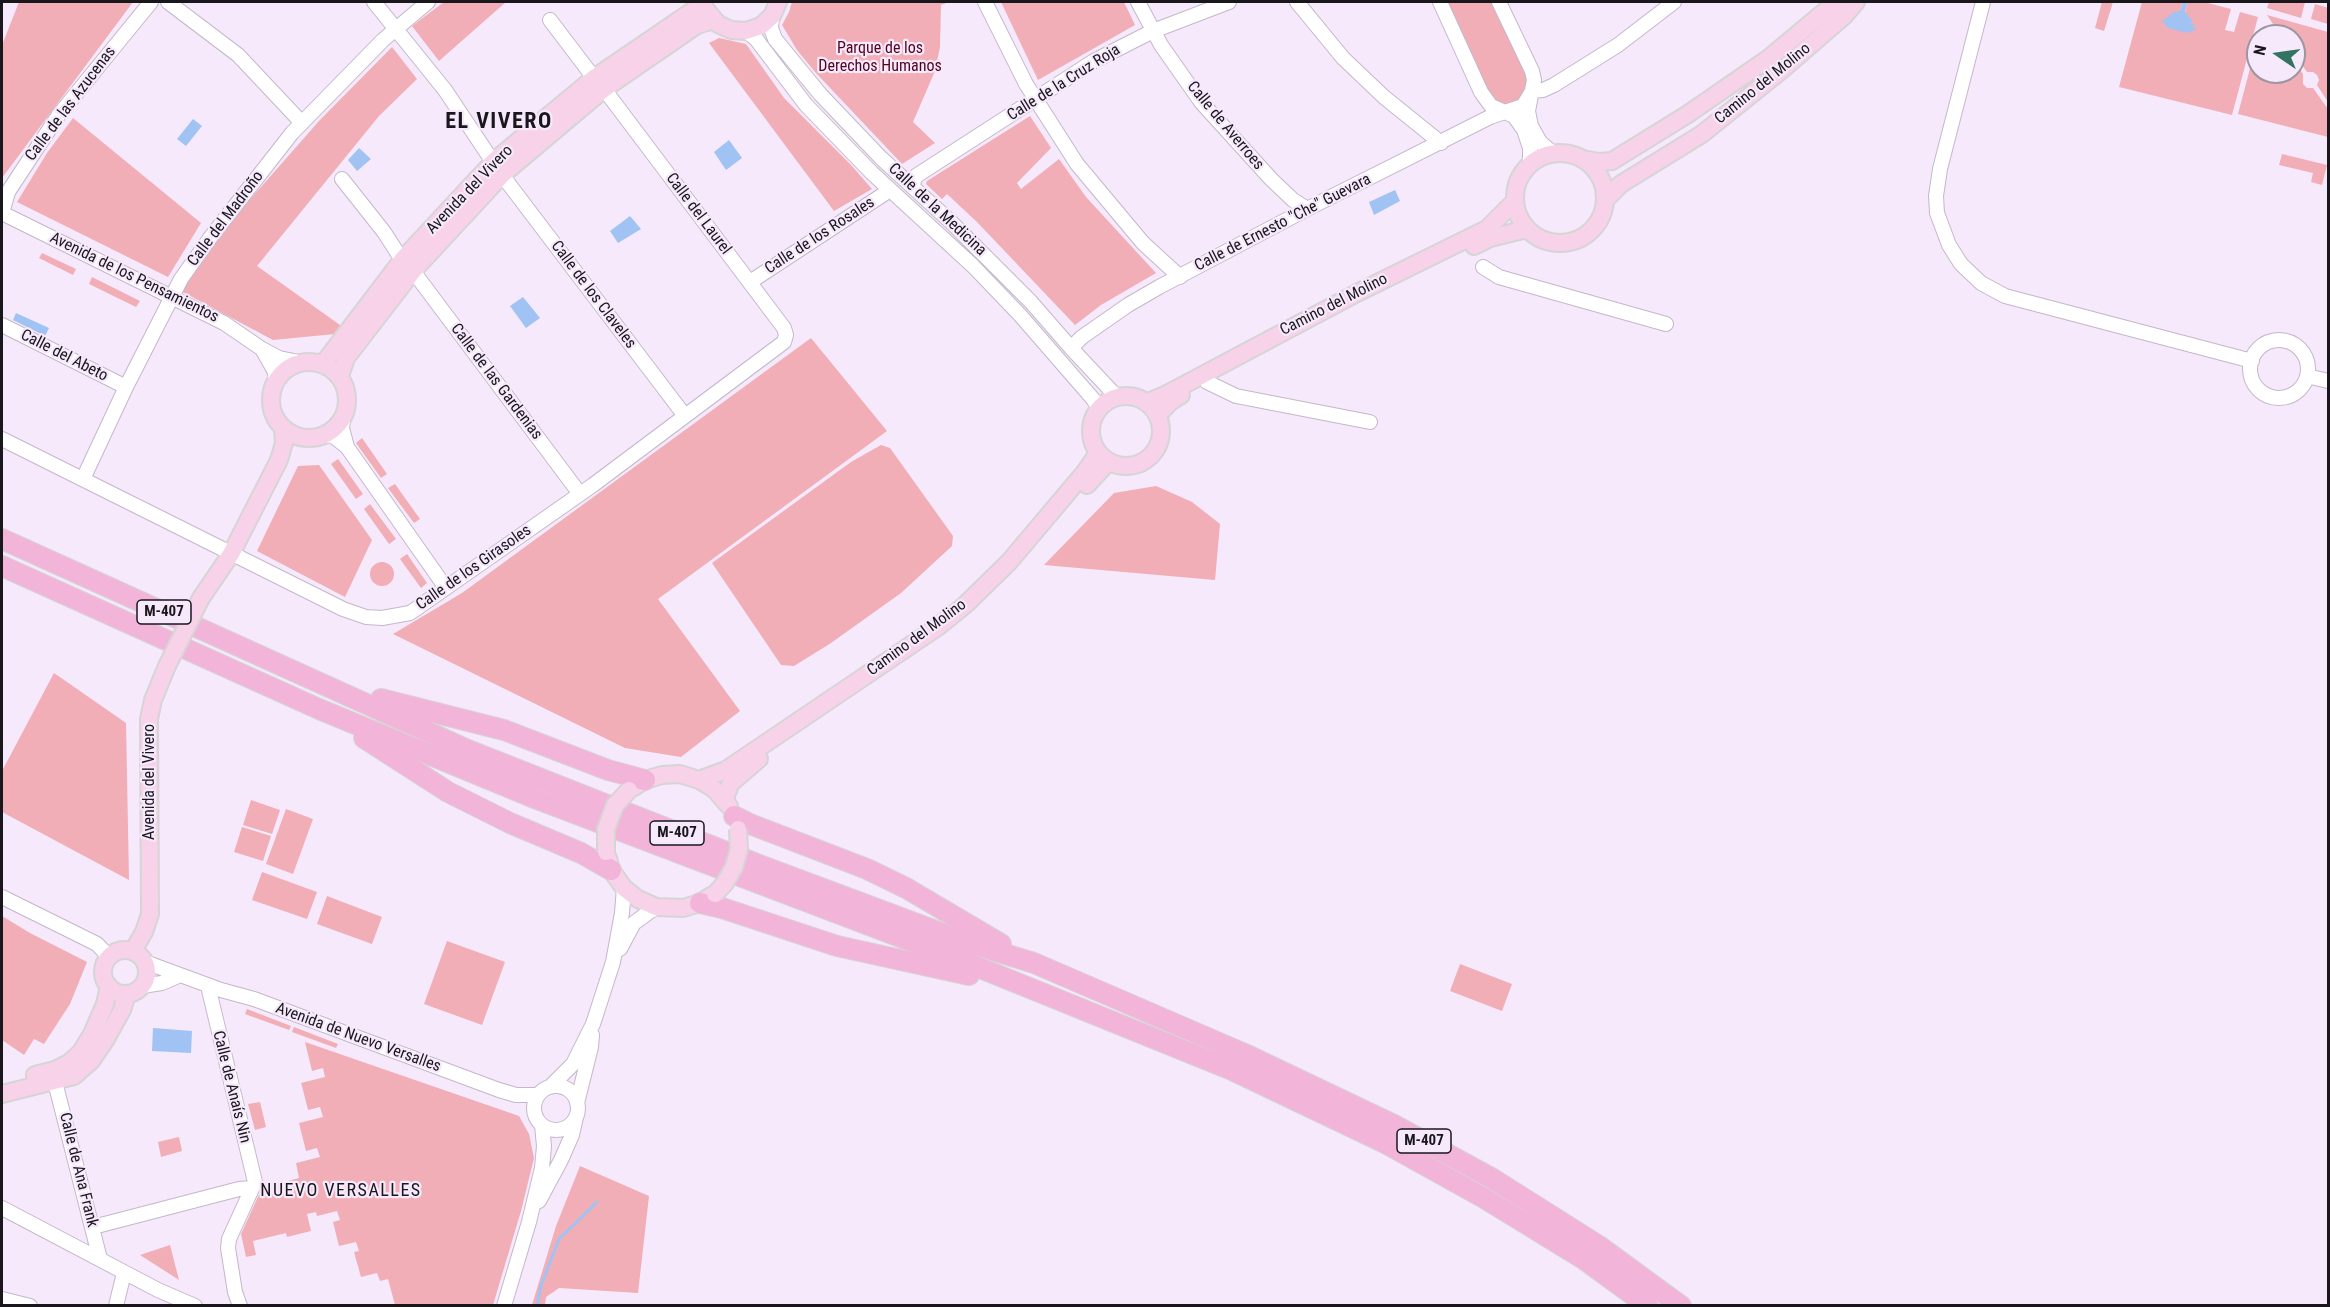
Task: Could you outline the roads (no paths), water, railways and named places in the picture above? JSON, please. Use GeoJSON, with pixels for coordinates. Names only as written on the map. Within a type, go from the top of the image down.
{"type":"FeatureCollection","features":[{"type":"Feature","properties":{"kind":"highway","name":"M-407"},"geometry":{"type":"LineString","coordinates":[[2,539],[468,750],[584,797],[963,941],[1034,963],[1247,1055],[1394,1125],[1493,1179],[1599,1246],[1681,1305]]}},
{"type":"Feature","properties":{"kind":"highway","name":"M-407"},"geometry":{"type":"LineString","coordinates":[[2,566],[319,709],[591,821],[1025,985],[1232,1070],[1385,1143],[1485,1198],[1585,1260],[1648,1305]]}},
{"type":"Feature","properties":{"kind":"highway"},"geometry":{"type":"LineString","coordinates":[[327,685],[338,685],[389,702],[504,730],[608,770],[637,784]]}},
{"type":"Feature","properties":{"kind":"highway"},"geometry":{"type":"LineString","coordinates":[[319,709],[326,716],[377,745],[448,792],[510,823],[581,853],[608,861]]}},
{"type":"Feature","properties":{"kind":"highway"},"geometry":{"type":"LineString","coordinates":[[733,815],[750,824],[867,869],[906,888],[1034,963]]}},
{"type":"Feature","properties":{"kind":"highway"},"geometry":{"type":"LineString","coordinates":[[707,898],[722,908],[837,946],[942,967],[1011,986],[1025,985]]}},
{"type":"Feature","properties":{"kind":"main road"},"geometry":{"type":"LineString","coordinates":[[704,2],[714,20],[731,30],[746,31],[760,26],[775,9]]}},
{"type":"Feature","properties":{"kind":"main road","name":"Avenida del Vivero"},"geometry":{"type":"LineString","coordinates":[[321,363],[498,168],[599,83],[704,2]]}},
{"type":"Feature","properties":{"kind":"main road","name":"Camino del Molino"},"geometry":{"type":"LineString","coordinates":[[1582,159],[1599,162],[1612,161],[1679,120],[1769,58],[1836,2]]}},
{"type":"Feature","properties":{"kind":"main road","name":"Camino del Molino"},"geometry":{"type":"LineString","coordinates":[[1605,200],[1621,184],[1702,134],[1784,69],[1844,16],[1856,2]]}},
{"type":"Feature","properties":{"kind":"main road","name":"Avenida del Vivero"},"geometry":{"type":"LineString","coordinates":[[599,83],[697,25],[714,20]]}},
{"type":"Feature","properties":{"kind":"main road"},"geometry":{"type":"LineString","coordinates":[[1554,153],[1568,154],[1582,159],[1595,169],[1603,184],[1605,200],[1602,216],[1593,230],[1580,239],[1569,243],[1546,241],[1527,229],[1519,216],[1515,201],[1516,187],[1530,164],[1541,157],[1554,153]]}},
{"type":"Feature","properties":{"kind":"main road","name":"Camino del Molino"},"geometry":{"type":"LineString","coordinates":[[1153,409],[1165,395],[1357,293],[1486,229],[1515,201]]}},
{"type":"Feature","properties":{"kind":"main road","name":"Camino del Molino"},"geometry":{"type":"LineString","coordinates":[[1153,409],[1361,301],[1490,238],[1527,229]]}},
{"type":"Feature","properties":{"kind":"main road","name":"Avenida del Vivero"},"geometry":{"type":"LineString","coordinates":[[340,376],[346,358],[407,266]]}},
{"type":"Feature","properties":{"kind":"main road"},"geometry":{"type":"LineString","coordinates":[[299,362],[321,363],[340,376],[347,390],[348,405],[343,419],[324,435],[304,438],[293,435],[275,418],[271,406],[271,393],[276,380],[286,369],[299,362]]}},
{"type":"Feature","properties":{"kind":"main road"},"geometry":{"type":"LineString","coordinates":[[1117,397],[1135,397],[1153,409],[1161,430],[1159,444],[1150,457],[1137,465],[1122,466],[1103,457],[1093,442],[1091,431],[1099,408],[1117,397]]}},
{"type":"Feature","properties":{"kind":"main road","name":"Avenida del Vivero"},"geometry":{"type":"LineString","coordinates":[[139,956],[150,914],[149,719],[153,700],[201,597],[231,554],[279,460],[284,443],[283,428]]}},
{"type":"Feature","properties":{"kind":"main road","name":"Avenida del Vivero"},"geometry":{"type":"LineString","coordinates":[[279,460],[288,449],[304,438]]}},
{"type":"Feature","properties":{"kind":"main road","name":"Camino del Molino"},"geometry":{"type":"LineString","coordinates":[[699,780],[726,770],[939,626],[966,605],[1010,562],[1103,457]]}},
{"type":"Feature","properties":{"kind":"main road","name":"Camino del Molino"},"geometry":{"type":"LineString","coordinates":[[733,815],[726,795],[731,783],[762,757],[947,633],[972,613],[1004,584],[1103,457]]}},
{"type":"Feature","properties":{"kind":"main road"},"geometry":{"type":"LineString","coordinates":[[680,774],[699,780],[714,789],[733,815],[739,849],[734,867],[725,883],[707,898],[682,908],[656,907],[638,899],[624,888],[608,861],[606,830],[615,805],[637,784],[662,775],[680,774]]}},
{"type":"Feature","properties":{"kind":"main road"},"geometry":{"type":"LineString","coordinates":[[2,1083],[55,1070],[69,1063],[81,1052],[105,1004],[109,986],[104,973],[109,957],[124,950],[139,956],[146,979],[134,990],[91,1061],[74,1076],[2,1094]]}},
{"type":"Feature","properties":{"kind":"main road"},"geometry":{"type":"LineString","coordinates":[[109,986],[118,992],[134,990]]}},
{"type":"Feature","properties":{"kind":"street","name":"Calle de las Azucenas"},"geometry":{"type":"LineString","coordinates":[[2,213],[8,192],[58,116],[151,2]]}},
{"type":"Feature","properties":{"kind":"street"},"geometry":{"type":"LineString","coordinates":[[168,2],[238,55],[303,123]]}},
{"type":"Feature","properties":{"kind":"street","name":"Calle de los Claveles"},"geometry":{"type":"LineString","coordinates":[[374,2],[445,90],[498,168],[685,416]]}},
{"type":"Feature","properties":{"kind":"street","name":"Calle del Madroño"},"geometry":{"type":"LineString","coordinates":[[83,479],[171,297],[210,238],[303,123],[396,29],[428,2]]}},
{"type":"Feature","properties":{"kind":"street"},"geometry":{"type":"LineString","coordinates":[[985,2],[1035,100],[1077,164],[1143,243],[1180,277]]}},
{"type":"Feature","properties":{"kind":"street","name":"Calle de Averroes"},"geometry":{"type":"LineString","coordinates":[[1138,2],[1153,31],[1201,102],[1271,179],[1293,200],[1307,209]]}},
{"type":"Feature","properties":{"kind":"street","name":"Calle de la Cruz Roja"},"geometry":{"type":"LineString","coordinates":[[912,186],[916,176],[1094,61],[1153,31],[1229,2]]}},
{"type":"Feature","properties":{"kind":"street"},"geometry":{"type":"LineString","coordinates":[[1297,2],[1343,58],[1384,97],[1441,143]]}},
{"type":"Feature","properties":{"kind":"street"},"geometry":{"type":"LineString","coordinates":[[1440,2],[1481,93],[1491,106],[1514,116],[1524,130],[1530,148],[1530,164]]}},
{"type":"Feature","properties":{"kind":"street"},"geometry":{"type":"LineString","coordinates":[[1499,2],[1533,71],[1528,111],[1531,126],[1540,142],[1554,153]]}},
{"type":"Feature","properties":{"kind":"street"},"geometry":{"type":"LineString","coordinates":[[1532,91],[1543,90],[1554,85],[1618,45],[1674,2]]}},
{"type":"Feature","properties":{"kind":"street"},"geometry":{"type":"LineString","coordinates":[[1983,2],[1940,169],[1936,196],[1937,213],[1949,245],[1960,264],[1981,283],[2005,296],[2252,361]]}},
{"type":"Feature","properties":{"kind":"street","name":"Calle de la Medicina"},"geometry":{"type":"LineString","coordinates":[[775,9],[771,28],[776,39],[820,94],[881,158],[1031,302],[1117,397]]}},
{"type":"Feature","properties":{"kind":"street","name":"Calle del Laurel"},"geometry":{"type":"LineString","coordinates":[[550,20],[784,328],[786,335],[784,342]]}},
{"type":"Feature","properties":{"kind":"street"},"geometry":{"type":"LineString","coordinates":[[746,31],[756,39],[806,105],[890,190],[973,266],[1020,315],[1099,408]]}},
{"type":"Feature","properties":{"kind":"street","name":"Calle de Ernesto \"Che\" Guevara"},"geometry":{"type":"LineString","coordinates":[[1071,348],[1082,337],[1128,305],[1307,209],[1504,111],[1523,106],[1532,91]]}},
{"type":"Feature","properties":{"kind":"street","name":"Calle de las Gardenias"},"geometry":{"type":"LineString","coordinates":[[342,179],[580,494]]}},
{"type":"Feature","properties":{"kind":"street","name":"Calle de los Rosales"},"geometry":{"type":"LineString","coordinates":[[750,282],[890,190]]}},
{"type":"Feature","properties":{"kind":"street","name":"Avenida de los Pensamientos"},"geometry":{"type":"LineString","coordinates":[[2,213],[224,323],[262,350],[279,358],[299,362]]}},
{"type":"Feature","properties":{"kind":"street"},"geometry":{"type":"LineString","coordinates":[[1483,267],[1499,277],[1666,324]]}},
{"type":"Feature","properties":{"kind":"street","name":"Calle del Abeto"},"geometry":{"type":"LineString","coordinates":[[2,325],[126,387]]}},
{"type":"Feature","properties":{"kind":"street"},"geometry":{"type":"LineString","coordinates":[[2286,340],[2301,350],[2308,367],[2307,375],[2298,391],[2281,397],[2272,396],[2257,387],[2251,370],[2252,361],[2259,348],[2265,344],[2286,340]]}},
{"type":"Feature","properties":{"kind":"street","name":"Calle de los Girasoles"},"geometry":{"type":"LineString","coordinates":[[2,439],[343,609],[366,617],[382,618],[410,613],[580,494],[784,342]]}},
{"type":"Feature","properties":{"kind":"street","name":"Avenida de los Pensamientos"},"geometry":{"type":"LineString","coordinates":[[262,350],[274,370],[276,380]]}},
{"type":"Feature","properties":{"kind":"street"},"geometry":{"type":"LineString","coordinates":[[2307,375],[2328,381]]}},
{"type":"Feature","properties":{"kind":"street"},"geometry":{"type":"LineString","coordinates":[[1207,382],[1236,396],[1370,422]]}},
{"type":"Feature","properties":{"kind":"street"},"geometry":{"type":"LineString","coordinates":[[343,419],[342,428],[348,447],[446,588]]}},
{"type":"Feature","properties":{"kind":"street"},"geometry":{"type":"LineString","coordinates":[[324,435],[333,436],[348,447]]}},
{"type":"Feature","properties":{"kind":"street"},"geometry":{"type":"LineString","coordinates":[[504,1305],[529,1222],[542,1168],[544,1146],[542,1125],[535,1114],[534,1107],[538,1095],[550,1087],[573,1064],[593,1024],[613,962],[624,888]]}},
{"type":"Feature","properties":{"kind":"street"},"geometry":{"type":"LineString","coordinates":[[2,897],[97,944],[109,957]]}},
{"type":"Feature","properties":{"kind":"street"},"geometry":{"type":"LineString","coordinates":[[613,962],[634,923],[656,907]]}},
{"type":"Feature","properties":{"kind":"street","name":"Avenida de Nuevo Versalles"},"geometry":{"type":"LineString","coordinates":[[139,956],[178,976],[254,999],[499,1090],[516,1095],[538,1095]]}},
{"type":"Feature","properties":{"kind":"street"},"geometry":{"type":"LineString","coordinates":[[134,990],[162,983],[178,976]]}},
{"type":"Feature","properties":{"kind":"street","name":"Calle de Anaís Nin"},"geometry":{"type":"LineString","coordinates":[[208,986],[255,1182],[229,1239],[228,1248],[235,1292],[240,1305]]}},
{"type":"Feature","properties":{"kind":"street"},"geometry":{"type":"LineString","coordinates":[[529,1222],[572,1135],[591,1047],[593,1024]]}},
{"type":"Feature","properties":{"kind":"street","name":"Calle de Ana Frank"},"geometry":{"type":"LineString","coordinates":[[55,1082],[100,1259]]}},
{"type":"Feature","properties":{"kind":"street"},"geometry":{"type":"LineString","coordinates":[[542,1125],[554,1130],[569,1126],[577,1109],[574,1096],[565,1088],[550,1087]]}},
{"type":"Feature","properties":{"kind":"street"},"geometry":{"type":"LineString","coordinates":[[93,1227],[238,1189],[252,1188]]}},
{"type":"Feature","properties":{"kind":"street"},"geometry":{"type":"LineString","coordinates":[[2,1208],[124,1273],[180,1301],[195,1305]]}},
{"type":"Feature","properties":{"kind":"street"},"geometry":{"type":"LineString","coordinates":[[116,1305],[124,1273]]}},
{"type":"Feature","properties":{"kind":"street"},"geometry":{"type":"LineString","coordinates":[[2,1299],[30,1305]]}},
{"type":"Feature","properties":{"kind":"water"},"geometry":{"type":"Polygon","coordinates":[[[2183,2],[2187,3],[2185,12],[2193,21],[2190,23],[2197,29],[2187,33],[2168,28],[2161,20],[2166,20],[2164,17],[2169,18],[2168,15],[2174,14],[2172,12],[2180,11],[2183,2]]]}},
{"type":"Feature","properties":{"kind":"water"},"geometry":{"type":"Polygon","coordinates":[[[193,119],[202,126],[186,146],[177,139],[193,119]]]}},
{"type":"Feature","properties":{"kind":"water"},"geometry":{"type":"Polygon","coordinates":[[[729,140],[742,158],[726,170],[714,152],[729,140]]]}},
{"type":"Feature","properties":{"kind":"water"},"geometry":{"type":"Polygon","coordinates":[[[359,148],[371,159],[357,171],[348,160],[359,148]]]}},
{"type":"Feature","properties":{"kind":"water"},"geometry":{"type":"Polygon","coordinates":[[[1395,190],[1400,201],[1374,215],[1369,202],[1395,190]]]}},
{"type":"Feature","properties":{"kind":"water"},"geometry":{"type":"Polygon","coordinates":[[[630,216],[641,229],[618,243],[610,231],[630,216]]]}},
{"type":"Feature","properties":{"kind":"water"},"geometry":{"type":"Polygon","coordinates":[[[523,297],[540,318],[526,328],[510,306],[523,297]]]}},
{"type":"Feature","properties":{"kind":"water"},"geometry":{"type":"Polygon","coordinates":[[[16,313],[49,328],[45,336],[13,320],[16,313]]]}},
{"type":"Feature","properties":{"kind":"water"},"geometry":{"type":"Polygon","coordinates":[[[153,1028],[192,1031],[191,1053],[152,1051],[153,1028]]]}},
{"type":"Feature","properties":{"kind":"waterway"},"geometry":{"type":"LineString","coordinates":[[537,1306],[541,1286],[559,1239],[597,1202]]}},
{"type":"Feature","properties":{"kind":"district","name":"EL VIVERO"},"geometry":{"type":"Point","coordinates":[499,122]}},
{"type":"Feature","properties":{"kind":"district","name":"NUEVO VERSALLES"},"geometry":{"type":"Point","coordinates":[341,1191]}},
{"type":"Feature","properties":{"kind":"park label","name":"Parque de los Derechos Humanos"},"geometry":{"type":"Point","coordinates":[880,58]}}]}
